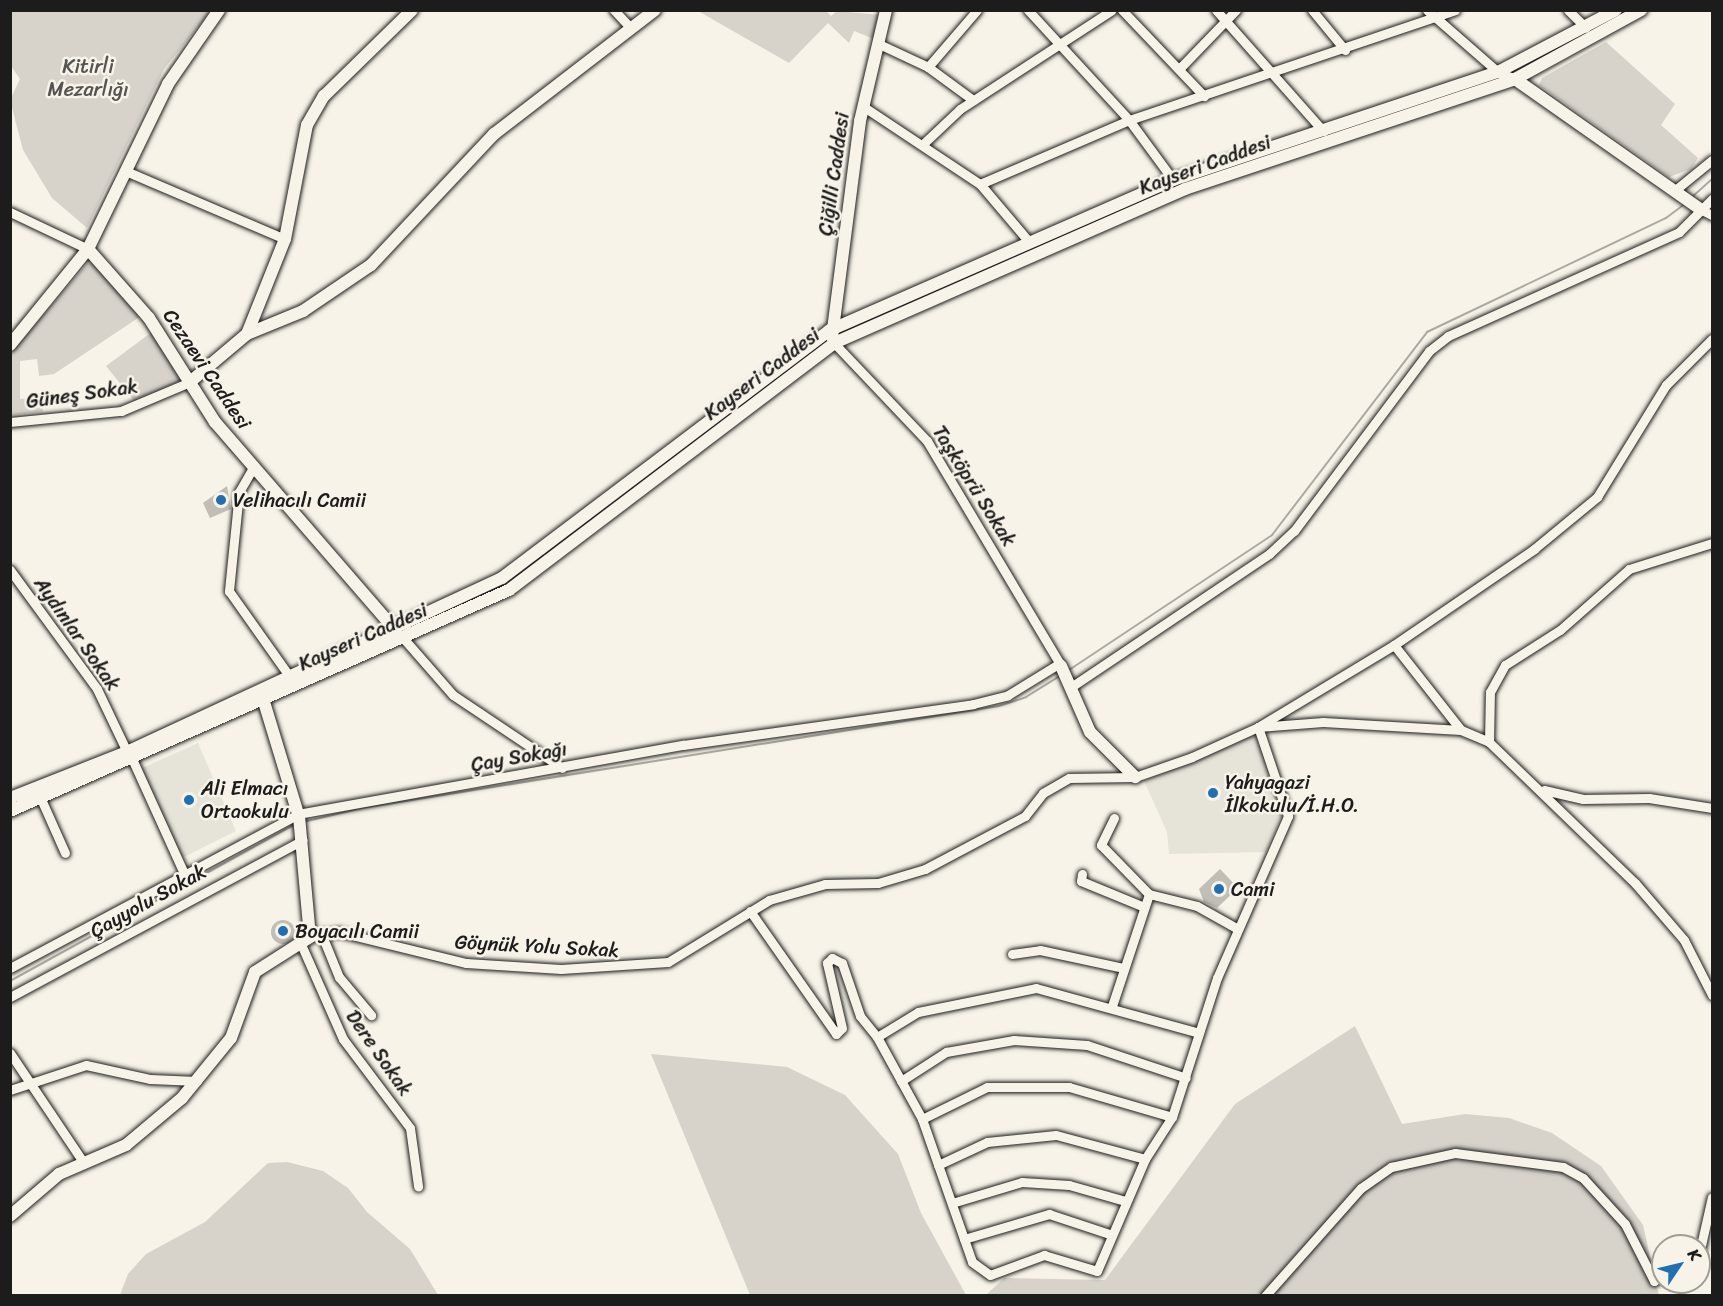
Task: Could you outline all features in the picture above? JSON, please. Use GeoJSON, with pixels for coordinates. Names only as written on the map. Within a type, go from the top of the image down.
{"type":"FeatureCollection","features":[{"type":"Feature","properties":{"kind":"main road"},"geometry":{"type":"LineString","coordinates":[[10,345],[88,249],[128,172],[168,84],[219,10]]}},
{"type":"Feature","properties":{"kind":"main road"},"geometry":{"type":"LineString","coordinates":[[247,334],[285,239],[308,125],[324,96],[412,10]]}},
{"type":"Feature","properties":{"kind":"main road"},"geometry":{"type":"LineString","coordinates":[[190,382],[247,334],[303,311],[371,265],[494,134],[655,10]]}},
{"type":"Feature","properties":{"kind":"main road","name":"Çiğilli Caddesi"},"geometry":{"type":"LineString","coordinates":[[834,344],[830,330],[864,107],[886,10]]}},
{"type":"Feature","properties":{"kind":"main road","name":"Kayseri Caddesi"},"geometry":{"type":"LineString","coordinates":[[10,798],[130,757],[264,702],[400,635],[502,578],[830,330],[1173,180],[1498,72],[1586,28],[1616,10]]}},
{"type":"Feature","properties":{"kind":"main road","name":"Kayseri Caddesi"},"geometry":{"type":"LineString","coordinates":[[10,811],[130,757],[290,677],[400,635],[519,584],[834,344],[1185,189],[1515,79],[1641,10]]}},
{"type":"Feature","properties":{"kind":"main road"},"geometry":{"type":"LineString","coordinates":[[1515,79],[1700,209]]}},
{"type":"Feature","properties":{"kind":"main road","name":"Cezaevi Caddesi"},"geometry":{"type":"LineString","coordinates":[[88,249],[149,318],[190,382],[254,466],[400,635]]}},
{"type":"Feature","properties":{"kind":"main road"},"geometry":{"type":"LineString","coordinates":[[1060,665],[1090,732],[1135,777]]}},
{"type":"Feature","properties":{"kind":"main road"},"geometry":{"type":"LineString","coordinates":[[10,1216],[59,1174],[126,1145],[196,1081],[231,1038],[255,972],[310,937],[303,837],[299,815],[264,702]]}},
{"type":"Feature","properties":{"kind":"street"},"geometry":{"type":"LineString","coordinates":[[614,10],[630,27]]}},
{"type":"Feature","properties":{"kind":"street"},"geometry":{"type":"LineString","coordinates":[[928,67],[977,10]]}},
{"type":"Feature","properties":{"kind":"street"},"geometry":{"type":"LineString","coordinates":[[1028,10],[1129,120],[1173,180]]}},
{"type":"Feature","properties":{"kind":"street"},"geometry":{"type":"LineString","coordinates":[[923,144],[973,100],[1112,10]]}},
{"type":"Feature","properties":{"kind":"street"},"geometry":{"type":"LineString","coordinates":[[1122,10],[1180,68],[1204,96]]}},
{"type":"Feature","properties":{"kind":"street"},"geometry":{"type":"LineString","coordinates":[[1216,10],[1276,73],[1323,131]]}},
{"type":"Feature","properties":{"kind":"street"},"geometry":{"type":"LineString","coordinates":[[1180,68],[1236,10]]}},
{"type":"Feature","properties":{"kind":"street"},"geometry":{"type":"LineString","coordinates":[[1312,10],[1345,50]]}},
{"type":"Feature","properties":{"kind":"street"},"geometry":{"type":"LineString","coordinates":[[1427,10],[1498,72],[1515,79]]}},
{"type":"Feature","properties":{"kind":"street"},"geometry":{"type":"LineString","coordinates":[[981,184],[1129,120],[1437,19],[1455,10]]}},
{"type":"Feature","properties":{"kind":"street"},"geometry":{"type":"LineString","coordinates":[[1568,10],[1586,28]]}},
{"type":"Feature","properties":{"kind":"street"},"geometry":{"type":"LineString","coordinates":[[879,44],[928,67],[973,100]]}},
{"type":"Feature","properties":{"kind":"street"},"geometry":{"type":"LineString","coordinates":[[864,107],[981,184],[1030,243]]}},
{"type":"Feature","properties":{"kind":"street"},"geometry":{"type":"LineString","coordinates":[[1674,191],[1713,160]]}},
{"type":"Feature","properties":{"kind":"street"},"geometry":{"type":"LineString","coordinates":[[128,172],[285,239]]}},
{"type":"Feature","properties":{"kind":"street"},"geometry":{"type":"LineString","coordinates":[[1071,687],[1286,538],[1429,351],[1449,336],[1678,231],[1713,199]]}},
{"type":"Feature","properties":{"kind":"street"},"geometry":{"type":"LineString","coordinates":[[1700,209],[1713,215]]}},
{"type":"Feature","properties":{"kind":"street","name":"Cezaevi Caddesi"},"geometry":{"type":"LineString","coordinates":[[10,212],[88,249]]}},
{"type":"Feature","properties":{"kind":"street"},"geometry":{"type":"LineString","coordinates":[[1135,777],[1258,727],[1394,645],[1534,549],[1598,497],[1666,385],[1713,339]]}},
{"type":"Feature","properties":{"kind":"street","name":"Taşköprü Sokak"},"geometry":{"type":"LineString","coordinates":[[834,344],[927,441],[1060,665]]}},
{"type":"Feature","properties":{"kind":"street","name":"Güneş Sokak"},"geometry":{"type":"LineString","coordinates":[[10,422],[128,409],[190,382]]}},
{"type":"Feature","properties":{"kind":"street"},"geometry":{"type":"LineString","coordinates":[[254,466],[239,492],[229,591],[290,677]]}},
{"type":"Feature","properties":{"kind":"street"},"geometry":{"type":"LineString","coordinates":[[1489,742],[1490,692],[1505,664],[1560,630],[1629,569],[1713,543]]}},
{"type":"Feature","properties":{"kind":"street","name":"Aydınlar Sokak"},"geometry":{"type":"LineString","coordinates":[[10,570],[97,689],[183,871]]}},
{"type":"Feature","properties":{"kind":"street"},"geometry":{"type":"LineString","coordinates":[[400,635],[453,695],[562,768]]}},
{"type":"Feature","properties":{"kind":"street"},"geometry":{"type":"LineString","coordinates":[[1394,645],[1461,730]]}},
{"type":"Feature","properties":{"kind":"street","name":"Çay Sokağı"},"geometry":{"type":"LineString","coordinates":[[10,968],[183,871],[299,815],[562,768],[972,704],[1008,695],[1060,665]]}},
{"type":"Feature","properties":{"kind":"street"},"geometry":{"type":"LineString","coordinates":[[1258,727],[1323,722],[1461,730],[1489,742],[1542,789],[1684,940],[1713,995]]}},
{"type":"Feature","properties":{"kind":"street"},"geometry":{"type":"LineString","coordinates":[[750,910],[833,1033],[842,1029],[830,993],[827,963],[832,958],[844,966],[860,1016],[877,1037],[922,1119],[975,1268],[990,1275],[1044,1255],[1097,1271],[1125,1201],[1145,1159],[1172,1117],[1199,1033],[1238,929],[1288,816],[1258,727]]}},
{"type":"Feature","properties":{"kind":"street","name":"Göynük Yolu Sokak"},"geometry":{"type":"LineString","coordinates":[[310,937],[339,932],[466,963],[630,968],[668,962],[750,910],[825,884],[878,883],[925,869],[1026,816],[1043,793],[1069,778],[1135,777]]}},
{"type":"Feature","properties":{"kind":"street"},"geometry":{"type":"LineString","coordinates":[[1542,789],[1583,799],[1649,798],[1713,808]]}},
{"type":"Feature","properties":{"kind":"street"},"geometry":{"type":"LineString","coordinates":[[40,799],[65,853]]}},
{"type":"Feature","properties":{"kind":"street"},"geometry":{"type":"LineString","coordinates":[[1114,818],[1101,845],[1149,894],[1197,906],[1238,929]]}},
{"type":"Feature","properties":{"kind":"street","name":"Çayyolu Sokak"},"geometry":{"type":"LineString","coordinates":[[10,997],[303,837]]}},
{"type":"Feature","properties":{"kind":"street"},"geometry":{"type":"LineString","coordinates":[[1082,874],[1081,881],[1144,907]]}},
{"type":"Feature","properties":{"kind":"street"},"geometry":{"type":"LineString","coordinates":[[1112,1006],[1149,894]]}},
{"type":"Feature","properties":{"kind":"street"},"geometry":{"type":"LineString","coordinates":[[310,937],[371,1015]]}},
{"type":"Feature","properties":{"kind":"street","name":"Dere Sokak"},"geometry":{"type":"LineString","coordinates":[[310,937],[342,1039],[410,1128],[418,1186]]}},
{"type":"Feature","properties":{"kind":"street"},"geometry":{"type":"LineString","coordinates":[[1012,954],[1040,950],[1124,968]]}},
{"type":"Feature","properties":{"kind":"street"},"geometry":{"type":"LineString","coordinates":[[877,1037],[918,1012],[1036,988],[1112,1006],[1199,1033]]}},
{"type":"Feature","properties":{"kind":"street"},"geometry":{"type":"LineString","coordinates":[[901,1081],[946,1052],[1014,1040],[1087,1045],[1186,1078]]}},
{"type":"Feature","properties":{"kind":"street"},"geometry":{"type":"LineString","coordinates":[[10,1053],[26,1082],[84,1163]]}},
{"type":"Feature","properties":{"kind":"street"},"geometry":{"type":"LineString","coordinates":[[10,1090],[26,1082],[86,1065],[150,1079],[196,1081]]}},
{"type":"Feature","properties":{"kind":"street"},"geometry":{"type":"LineString","coordinates":[[922,1119],[987,1087],[1069,1087],[1172,1117]]}},
{"type":"Feature","properties":{"kind":"street"},"geometry":{"type":"LineString","coordinates":[[938,1165],[987,1142],[1056,1135],[1145,1159]]}},
{"type":"Feature","properties":{"kind":"street"},"geometry":{"type":"LineString","coordinates":[[1265,1296],[1361,1188],[1391,1167],[1455,1153],[1563,1167],[1583,1178],[1625,1224],[1651,1275]]}},
{"type":"Feature","properties":{"kind":"street"},"geometry":{"type":"LineString","coordinates":[[951,1203],[1022,1182],[1070,1185],[1125,1201]]}},
{"type":"Feature","properties":{"kind":"street"},"geometry":{"type":"LineString","coordinates":[[1704,1234],[1713,1197]]}},
{"type":"Feature","properties":{"kind":"street"},"geometry":{"type":"LineString","coordinates":[[964,1239],[1050,1214],[1112,1235]]}},
{"type":"Feature","properties":{"kind":"shaded area","name":"Yahyagazi İlkokulu/İ.H.O."},"geometry":{"type":"Polygon","coordinates":[[[1253,735],[1262,742],[1281,815],[1266,852],[1169,854],[1167,832],[1144,781],[1253,735]]]}},
{"type":"Feature","properties":{"kind":"shaded area","name":"Ali Elmacı Ortaokulu"},"geometry":{"type":"Polygon","coordinates":[[[198,743],[236,831],[182,858],[140,769],[198,743]]]}},
{"type":"Feature","properties":{"kind":"green space"},"geometry":{"type":"Polygon","coordinates":[[[825,10],[831,16],[837,11],[881,15],[874,39],[854,31],[849,43],[828,23],[789,63],[698,11],[825,10]]]}},
{"type":"Feature","properties":{"kind":"green space","name":"Kitirli Mezarlığı"},"geometry":{"type":"Polygon","coordinates":[[[11,11],[211,11],[164,69],[87,228],[52,198],[23,150],[10,100],[20,79],[11,66],[11,11]]]}},
{"type":"Feature","properties":{"kind":"green space"},"geometry":{"type":"Polygon","coordinates":[[[1606,42],[1675,104],[1661,125],[1698,158],[1691,169],[1669,177],[1539,85],[1542,78],[1606,42]]]}},
{"type":"Feature","properties":{"kind":"green space"},"geometry":{"type":"Polygon","coordinates":[[[94,262],[141,316],[54,374],[39,376],[37,359],[20,361],[20,399],[41,397],[43,412],[11,415],[10,354],[87,264],[94,262]]]}},
{"type":"Feature","properties":{"kind":"green space"},"geometry":{"type":"Polygon","coordinates":[[[152,332],[182,380],[135,402],[106,366],[152,332]]]}},
{"type":"Feature","properties":{"kind":"green space"},"geometry":{"type":"Polygon","coordinates":[[[1355,1026],[1402,1124],[1465,1114],[1509,1118],[1552,1133],[1601,1166],[1643,1225],[1651,1260],[1651,1294],[1659,1294],[1659,1296],[985,1296],[1004,1278],[1105,1280],[1235,1104],[1355,1026]]]}},
{"type":"Feature","properties":{"kind":"green space"},"geometry":{"type":"Polygon","coordinates":[[[651,1054],[787,1067],[845,1095],[898,1154],[921,1213],[966,1295],[750,1295],[651,1054]]]}},
{"type":"Feature","properties":{"kind":"green space"},"geometry":{"type":"Polygon","coordinates":[[[287,1162],[323,1171],[348,1188],[367,1212],[410,1249],[438,1295],[120,1295],[128,1274],[146,1254],[205,1222],[268,1163],[287,1162]]]}},
{"type":"Feature","properties":{"kind":"building","name":"Velihacılı Camii"},"geometry":{"type":"Polygon","coordinates":[[[227,486],[231,509],[210,518],[203,503],[227,486]]]}},
{"type":"Feature","properties":{"kind":"building","name":"Cami"},"geometry":{"type":"Polygon","coordinates":[[[1220,869],[1238,888],[1217,908],[1204,902],[1199,889],[1220,869]]]}},
{"type":"Feature","properties":{"kind":"building","name":"Boyacılı Camii"},"geometry":{"type":"Polygon","coordinates":[[[283,920],[291,924],[295,932],[291,940],[283,944],[275,940],[271,932],[275,924],[283,920]]]}},
{"type":"Feature","properties":{"kind":"waterway"},"geometry":{"type":"LineString","coordinates":[[1692,197],[1712,179]]}},
{"type":"Feature","properties":{"kind":"waterway"},"geometry":{"type":"LineString","coordinates":[[1069,670],[1272,535],[1427,332],[1666,218],[1686,203]]}},
{"type":"Feature","properties":{"kind":"waterway"},"geometry":{"type":"LineString","coordinates":[[303,822],[362,808],[999,706],[1026,697],[1059,676]]}},
{"type":"Feature","properties":{"kind":"waterway"},"geometry":{"type":"LineString","coordinates":[[10,981],[294,825]]}},
{"type":"Feature","properties":{"kind":"place","name":"Velihacılı Camii"},"geometry":{"type":"Point","coordinates":[221,500]}},
{"type":"Feature","properties":{"kind":"place","name":"Yahyagazi İlkokulu/İ.H.O."},"geometry":{"type":"Point","coordinates":[1213,793]}},
{"type":"Feature","properties":{"kind":"place","name":"Ali Elmacı Ortaokulu"},"geometry":{"type":"Point","coordinates":[189,800]}},
{"type":"Feature","properties":{"kind":"place","name":"Cami"},"geometry":{"type":"Point","coordinates":[1219,889]}},
{"type":"Feature","properties":{"kind":"place","name":"Boyacılı Camii"},"geometry":{"type":"Point","coordinates":[283,931]}}]}
